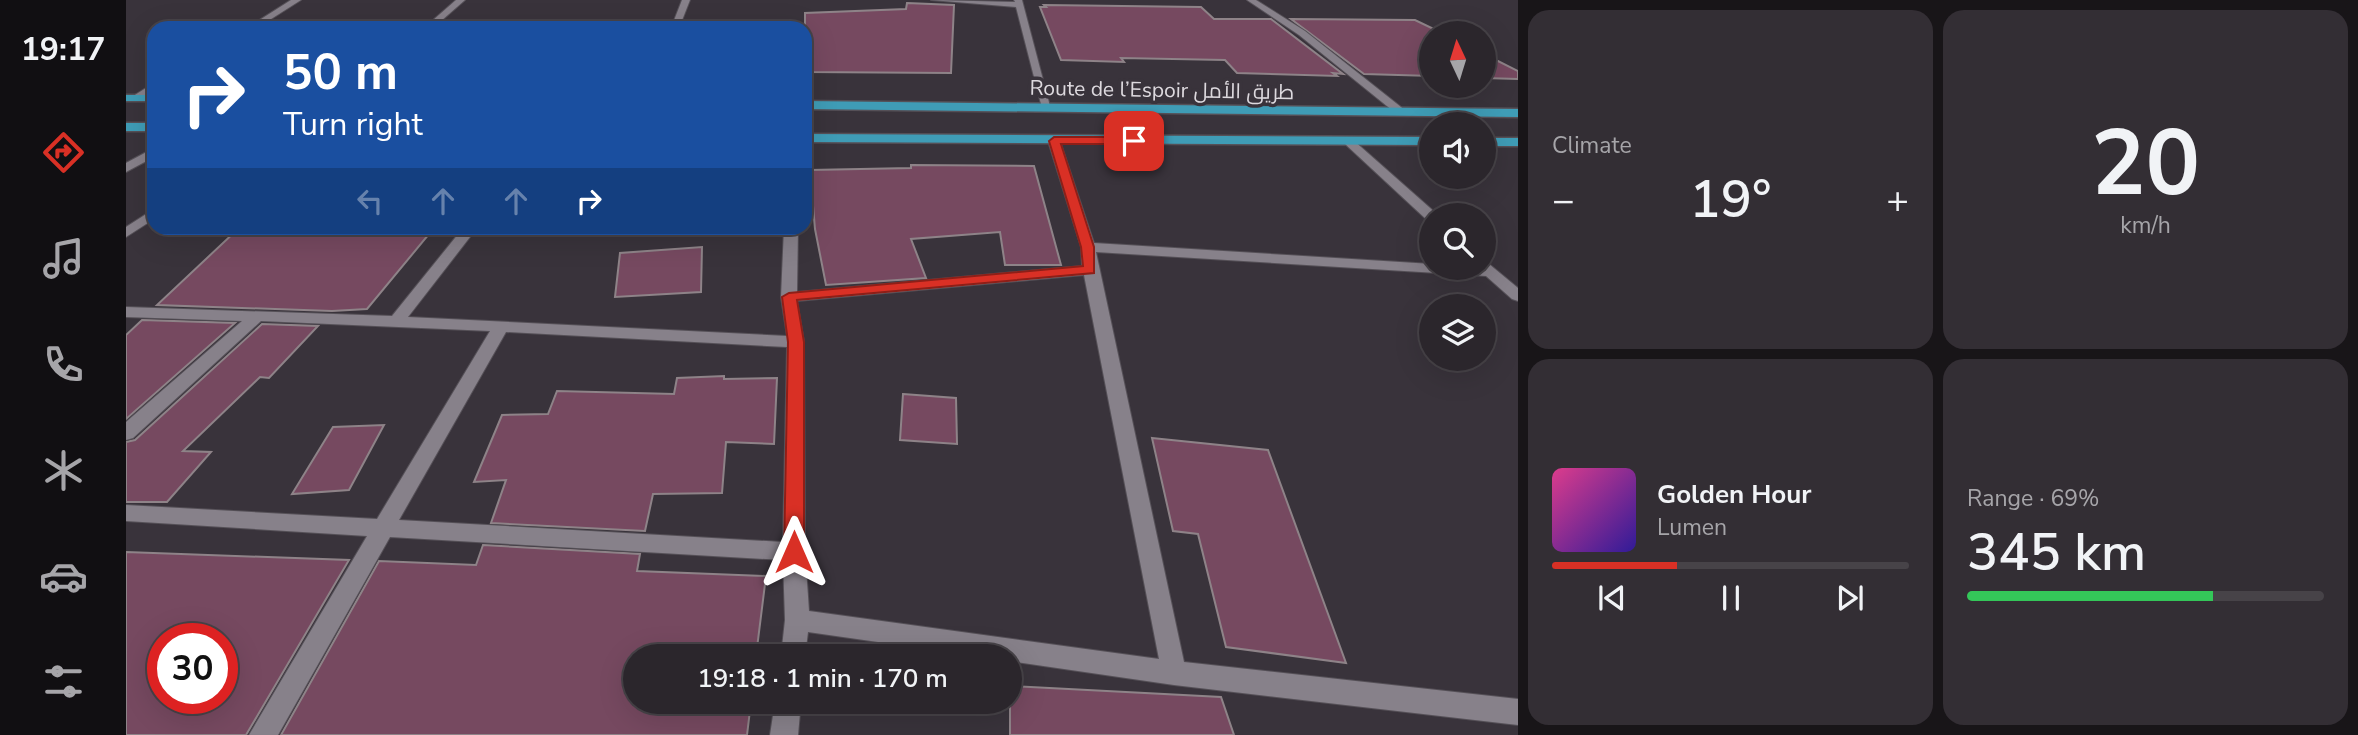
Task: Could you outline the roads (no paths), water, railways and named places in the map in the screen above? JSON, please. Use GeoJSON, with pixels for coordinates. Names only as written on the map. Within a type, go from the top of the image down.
{"type":"FeatureCollection","features":[{"type":"Feature","properties":{"kind":"highway","name":"Route de l’Espoir طريق الأمل"},"geometry":{"type":"LineString","coordinates":[[812,105],[1518,113]]}},
{"type":"Feature","properties":{"kind":"highway"},"geometry":{"type":"LineString","coordinates":[[126,127],[147,127]]}},
{"type":"Feature","properties":{"kind":"highway","name":"Route de l’Espoir طريق الأمل"},"geometry":{"type":"LineString","coordinates":[[812,138],[1419,141]]}},
{"type":"Feature","properties":{"kind":"highway"},"geometry":{"type":"LineString","coordinates":[[1496,142],[1518,142]]}},
{"type":"Feature","properties":{"kind":"street"},"geometry":{"type":"LineString","coordinates":[[262,21],[297,0]]}},
{"type":"Feature","properties":{"kind":"street"},"geometry":{"type":"LineString","coordinates":[[436,21],[461,0]]}},
{"type":"Feature","properties":{"kind":"street"},"geometry":{"type":"LineString","coordinates":[[678,21],[686,0]]}},
{"type":"Feature","properties":{"kind":"street"},"geometry":{"type":"LineString","coordinates":[[935,0],[1018,3],[1047,108]]}},
{"type":"Feature","properties":{"kind":"street"},"geometry":{"type":"LineString","coordinates":[[1251,0],[1302,33],[1402,113]]}},
{"type":"Feature","properties":{"kind":"street"},"geometry":{"type":"LineString","coordinates":[[130,98],[147,90]]}},
{"type":"Feature","properties":{"kind":"street"},"geometry":{"type":"LineString","coordinates":[[1054,141],[1088,247],[1090,270],[1174,673]]}},
{"type":"Feature","properties":{"kind":"street"},"geometry":{"type":"LineString","coordinates":[[1348,141],[1419,205]]}},
{"type":"Feature","properties":{"kind":"street"},"geometry":{"type":"LineString","coordinates":[[126,168],[147,156]]}},
{"type":"Feature","properties":{"kind":"street"},"geometry":{"type":"LineString","coordinates":[[126,233],[147,218]]}},
{"type":"Feature","properties":{"kind":"street"},"geometry":{"type":"LineString","coordinates":[[396,321],[464,235]]}},
{"type":"Feature","properties":{"kind":"street"},"geometry":{"type":"LineString","coordinates":[[791,235],[789,297],[796,342],[794,552],[797,621],[794,644]]}},
{"type":"Feature","properties":{"kind":"street"},"geometry":{"type":"LineString","coordinates":[[1088,247],[1419,266]]}},
{"type":"Feature","properties":{"kind":"street"},"geometry":{"type":"LineString","coordinates":[[789,297],[1090,270]]}},
{"type":"Feature","properties":{"kind":"street"},"geometry":{"type":"LineString","coordinates":[[1496,278],[1518,296]]}},
{"type":"Feature","properties":{"kind":"street"},"geometry":{"type":"LineString","coordinates":[[126,312],[396,321],[796,342]]}},
{"type":"Feature","properties":{"kind":"street"},"geometry":{"type":"LineString","coordinates":[[126,433],[258,315]]}},
{"type":"Feature","properties":{"kind":"street"},"geometry":{"type":"LineString","coordinates":[[263,735],[501,326]]}},
{"type":"Feature","properties":{"kind":"street"},"geometry":{"type":"LineString","coordinates":[[126,513],[794,552]]}},
{"type":"Feature","properties":{"kind":"street"},"geometry":{"type":"LineString","coordinates":[[797,621],[1174,673],[1518,712]]}},
{"type":"Feature","properties":{"kind":"street"},"geometry":{"type":"LineString","coordinates":[[784,735],[787,714]]}}]}
